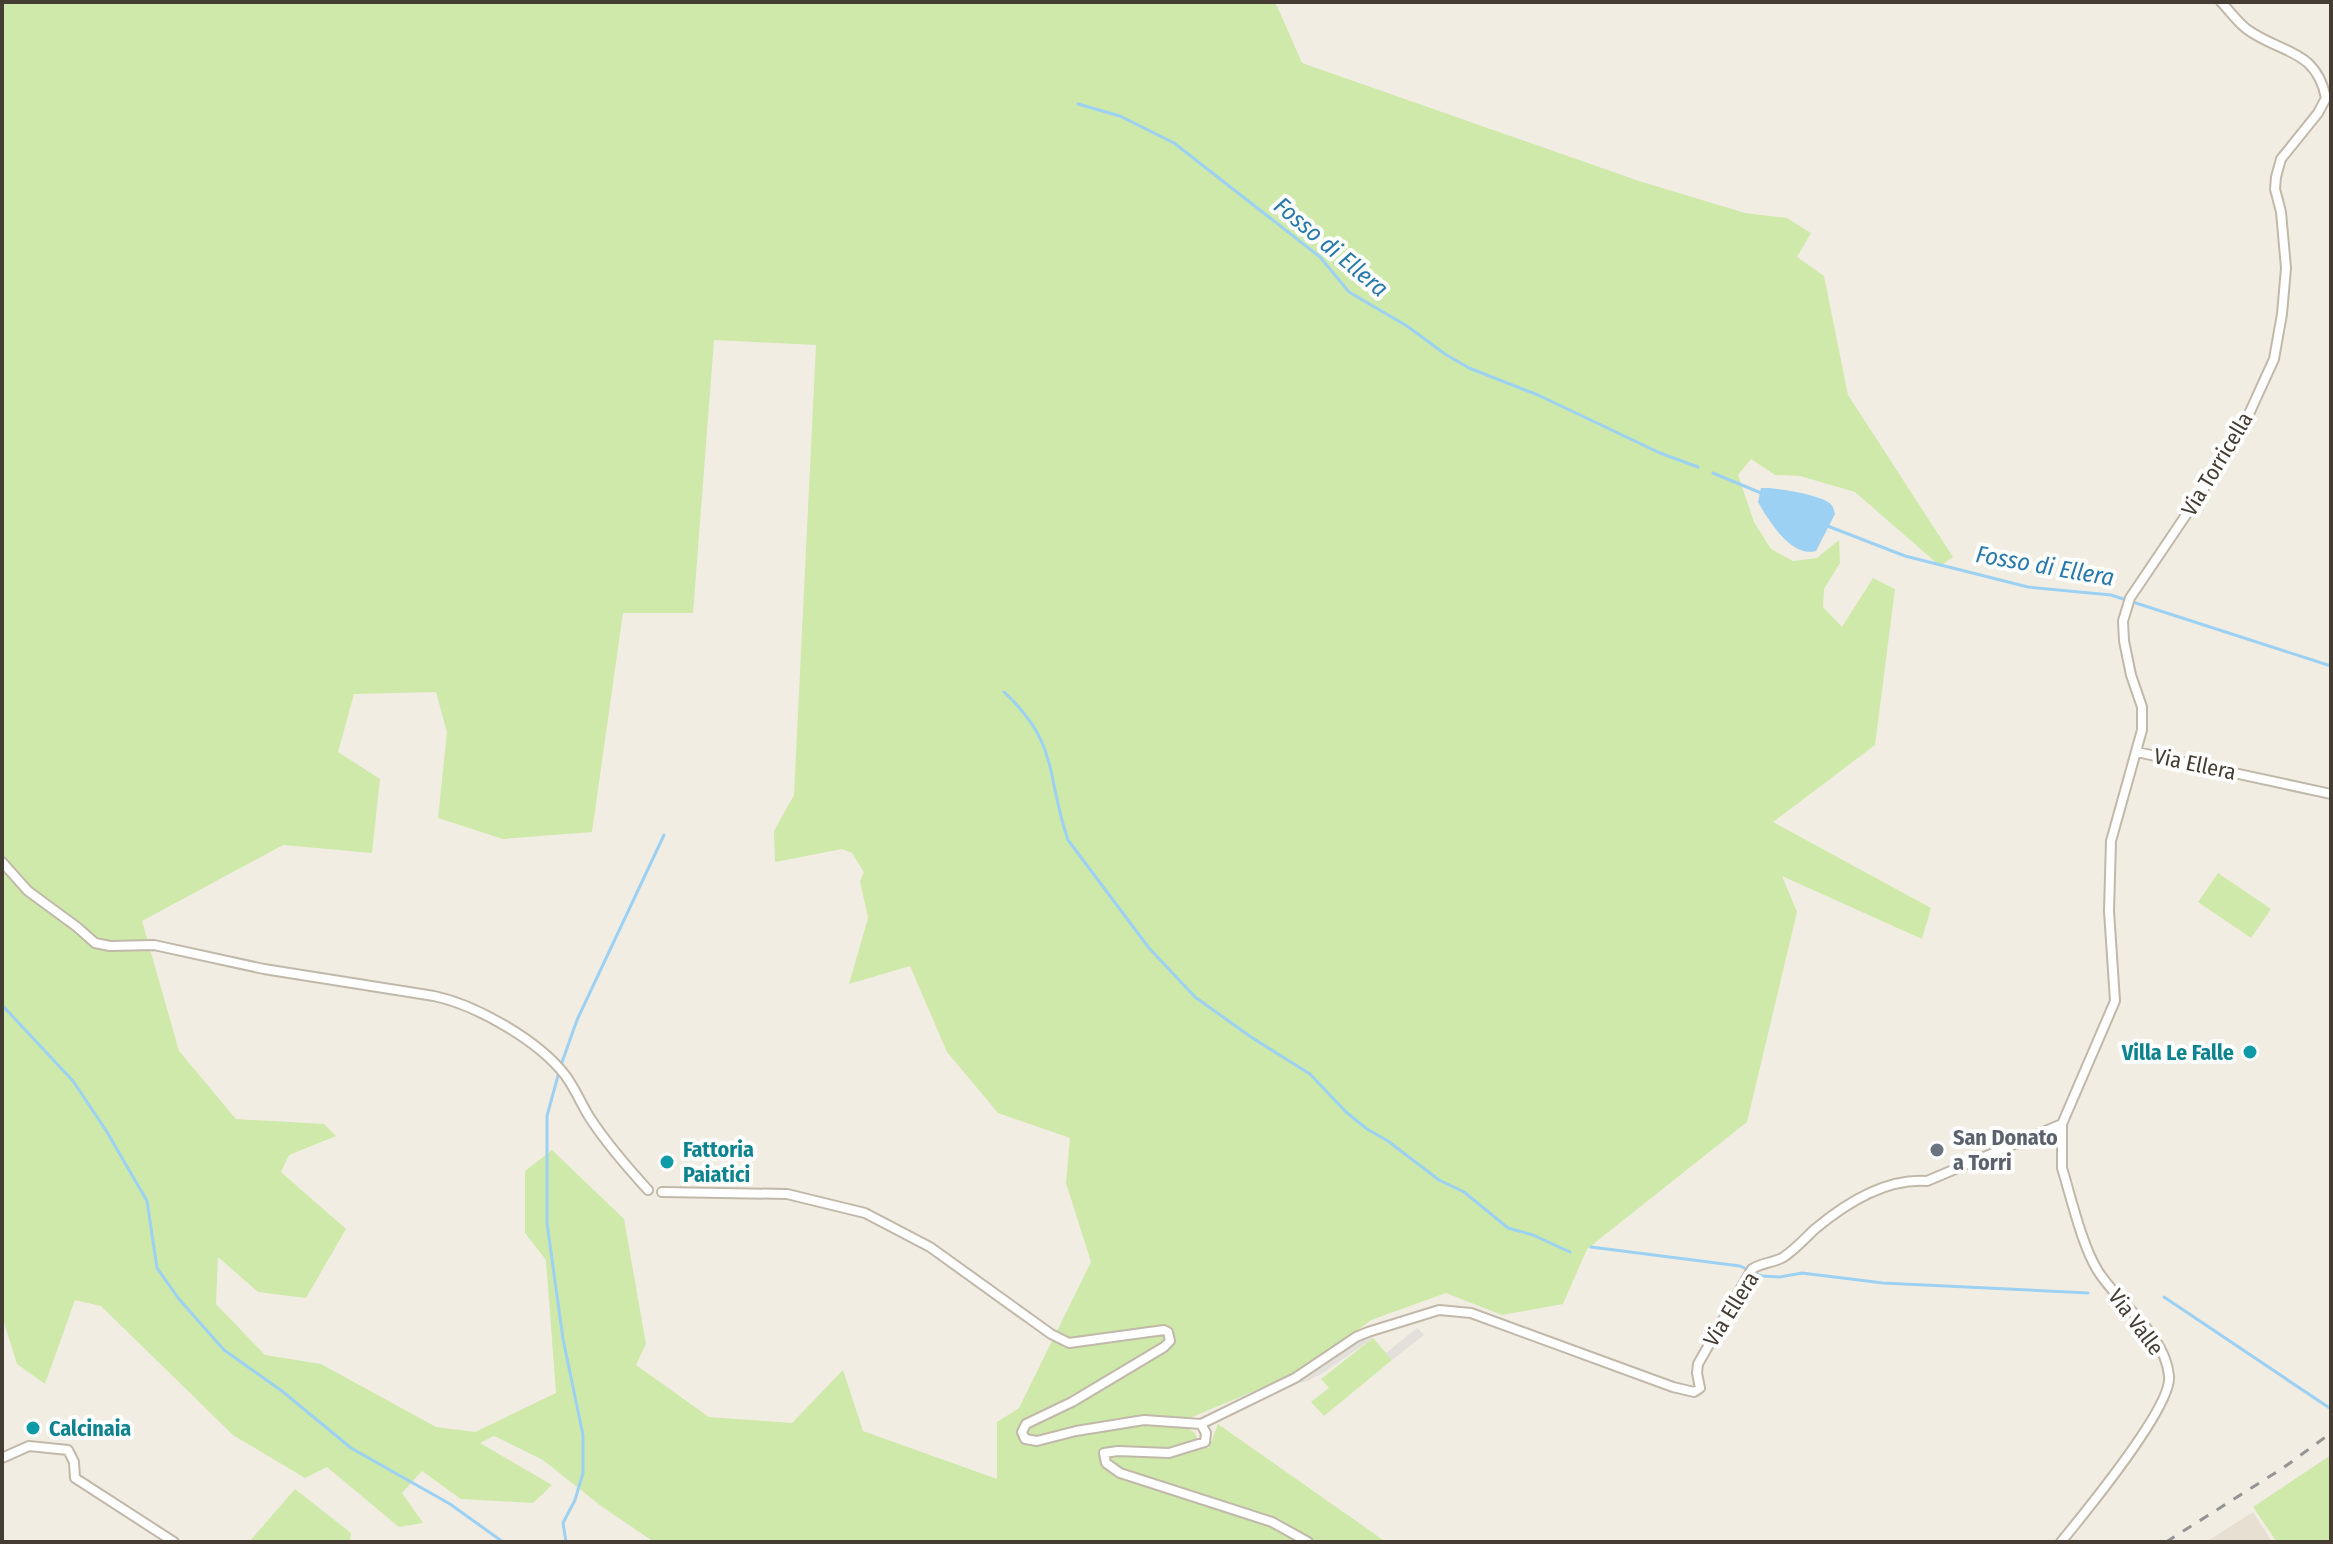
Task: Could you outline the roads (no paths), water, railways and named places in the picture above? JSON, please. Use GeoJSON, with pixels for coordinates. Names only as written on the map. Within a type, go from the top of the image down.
{"type":"FeatureCollection","features":[{"type":"Feature","properties":{"kind":"street","name":"Via Torricella"},"geometry":{"type":"LineString","coordinates":[[2137,752],[2142,730],[2142,707],[2124,641],[2123,621],[2128,602],[2238,438],[2274,359],[2286,268],[2276,177],[2281,159],[2318,113],[2326,98],[2322,80],[2306,60],[2246,29],[2221,2]]}},
{"type":"Feature","properties":{"kind":"street","name":"Via Ellera"},"geometry":{"type":"LineString","coordinates":[[1201,1424],[1295,1378],[1356,1337],[1439,1310],[1471,1313],[1694,1392],[1700,1388],[1698,1364],[1752,1269],[1782,1257],[1827,1219],[1889,1184],[1927,1181],[2062,1124],[2115,1001],[2109,911],[2111,841],[2137,752],[2331,794]]}},
{"type":"Feature","properties":{"kind":"street"},"geometry":{"type":"LineString","coordinates":[[2,862],[28,891],[95,943],[154,945],[264,969],[447,998],[496,1021],[554,1063],[566,1076],[607,1142],[648,1190]]}},
{"type":"Feature","properties":{"kind":"street","name":"Via Valle"},"geometry":{"type":"LineString","coordinates":[[2061,1542],[2150,1422],[2167,1392],[2170,1378],[2164,1356],[2097,1271],[2062,1168],[2062,1124]]}},
{"type":"Feature","properties":{"kind":"street"},"geometry":{"type":"LineString","coordinates":[[662,1192],[787,1194],[865,1213],[930,1247],[1051,1334],[1069,1343],[1164,1330],[1168,1332],[1170,1341],[1164,1347],[1072,1402],[1026,1424],[1022,1432],[1025,1439],[1037,1441],[1144,1420],[1201,1424],[1206,1433],[1205,1442],[1169,1453],[1104,1453],[1106,1463],[1120,1473],[1272,1522],[1308,1542]]}},
{"type":"Feature","properties":{"kind":"street"},"geometry":{"type":"LineString","coordinates":[[2,1458],[29,1446],[68,1450],[74,1462],[75,1478],[174,1542]]}},
{"type":"Feature","properties":{"kind":"water"},"geometry":{"type":"Polygon","coordinates":[[[1761,488],[1806,494],[1823,499],[1833,507],[1835,514],[1816,551],[1798,549],[1782,536],[1758,502],[1761,488]]]}},
{"type":"Feature","properties":{"kind":"waterway","name":"Fosso di Ellera"},"geometry":{"type":"LineString","coordinates":[[1078,104],[1120,116],[1174,143],[1320,257],[1349,292],[1407,326],[1445,354],[1469,368],[1538,395],[1660,453],[1698,467]]}},
{"type":"Feature","properties":{"kind":"waterway","name":"Fosso di Ellera"},"geometry":{"type":"LineString","coordinates":[[1713,473],[1761,493]]}},
{"type":"Feature","properties":{"kind":"waterway","name":"Fosso di Ellera"},"geometry":{"type":"LineString","coordinates":[[1825,525],[1905,556],[2028,587],[2111,595],[2331,666]]}},
{"type":"Feature","properties":{"kind":"waterway"},"geometry":{"type":"LineString","coordinates":[[1004,692],[1035,728],[1043,745],[1068,840],[1149,948],[1195,997],[1310,1074],[1367,1129],[1439,1180],[1464,1192],[1508,1228],[1533,1235],[1570,1252]]}},
{"type":"Feature","properties":{"kind":"waterway"},"geometry":{"type":"LineString","coordinates":[[561,1065],[577,1020],[664,835]]}},
{"type":"Feature","properties":{"kind":"waterway"},"geometry":{"type":"LineString","coordinates":[[2,1005],[73,1081],[107,1132],[147,1201],[157,1268],[179,1299],[224,1350],[282,1391],[351,1448],[450,1504],[503,1542]]}},
{"type":"Feature","properties":{"kind":"waterway"},"geometry":{"type":"LineString","coordinates":[[559,1072],[547,1116],[547,1223],[563,1339],[583,1435],[583,1473],[575,1500],[563,1523],[566,1542]]}},
{"type":"Feature","properties":{"kind":"waterway"},"geometry":{"type":"LineString","coordinates":[[1591,1247],[1740,1266],[1762,1276],[1802,1273],[1883,1283],[2088,1293]]}},
{"type":"Feature","properties":{"kind":"waterway"},"geometry":{"type":"LineString","coordinates":[[2164,1297],[2331,1409]]}},
{"type":"Feature","properties":{"kind":"railway"},"geometry":{"type":"LineString","coordinates":[[2166,1542],[2283,1468],[2331,1433]]}},
{"type":"Feature","properties":{"kind":"place","name":"Villa Le Falle"},"geometry":{"type":"Point","coordinates":[2250,1052]}},
{"type":"Feature","properties":{"kind":"place","name":"San Donato a Torri"},"geometry":{"type":"Point","coordinates":[1937,1150]}},
{"type":"Feature","properties":{"kind":"place","name":"Fattoria Paiatici"},"geometry":{"type":"Point","coordinates":[667,1162]}},
{"type":"Feature","properties":{"kind":"place","name":"Calcinaia"},"geometry":{"type":"Point","coordinates":[33,1428]}}]}
